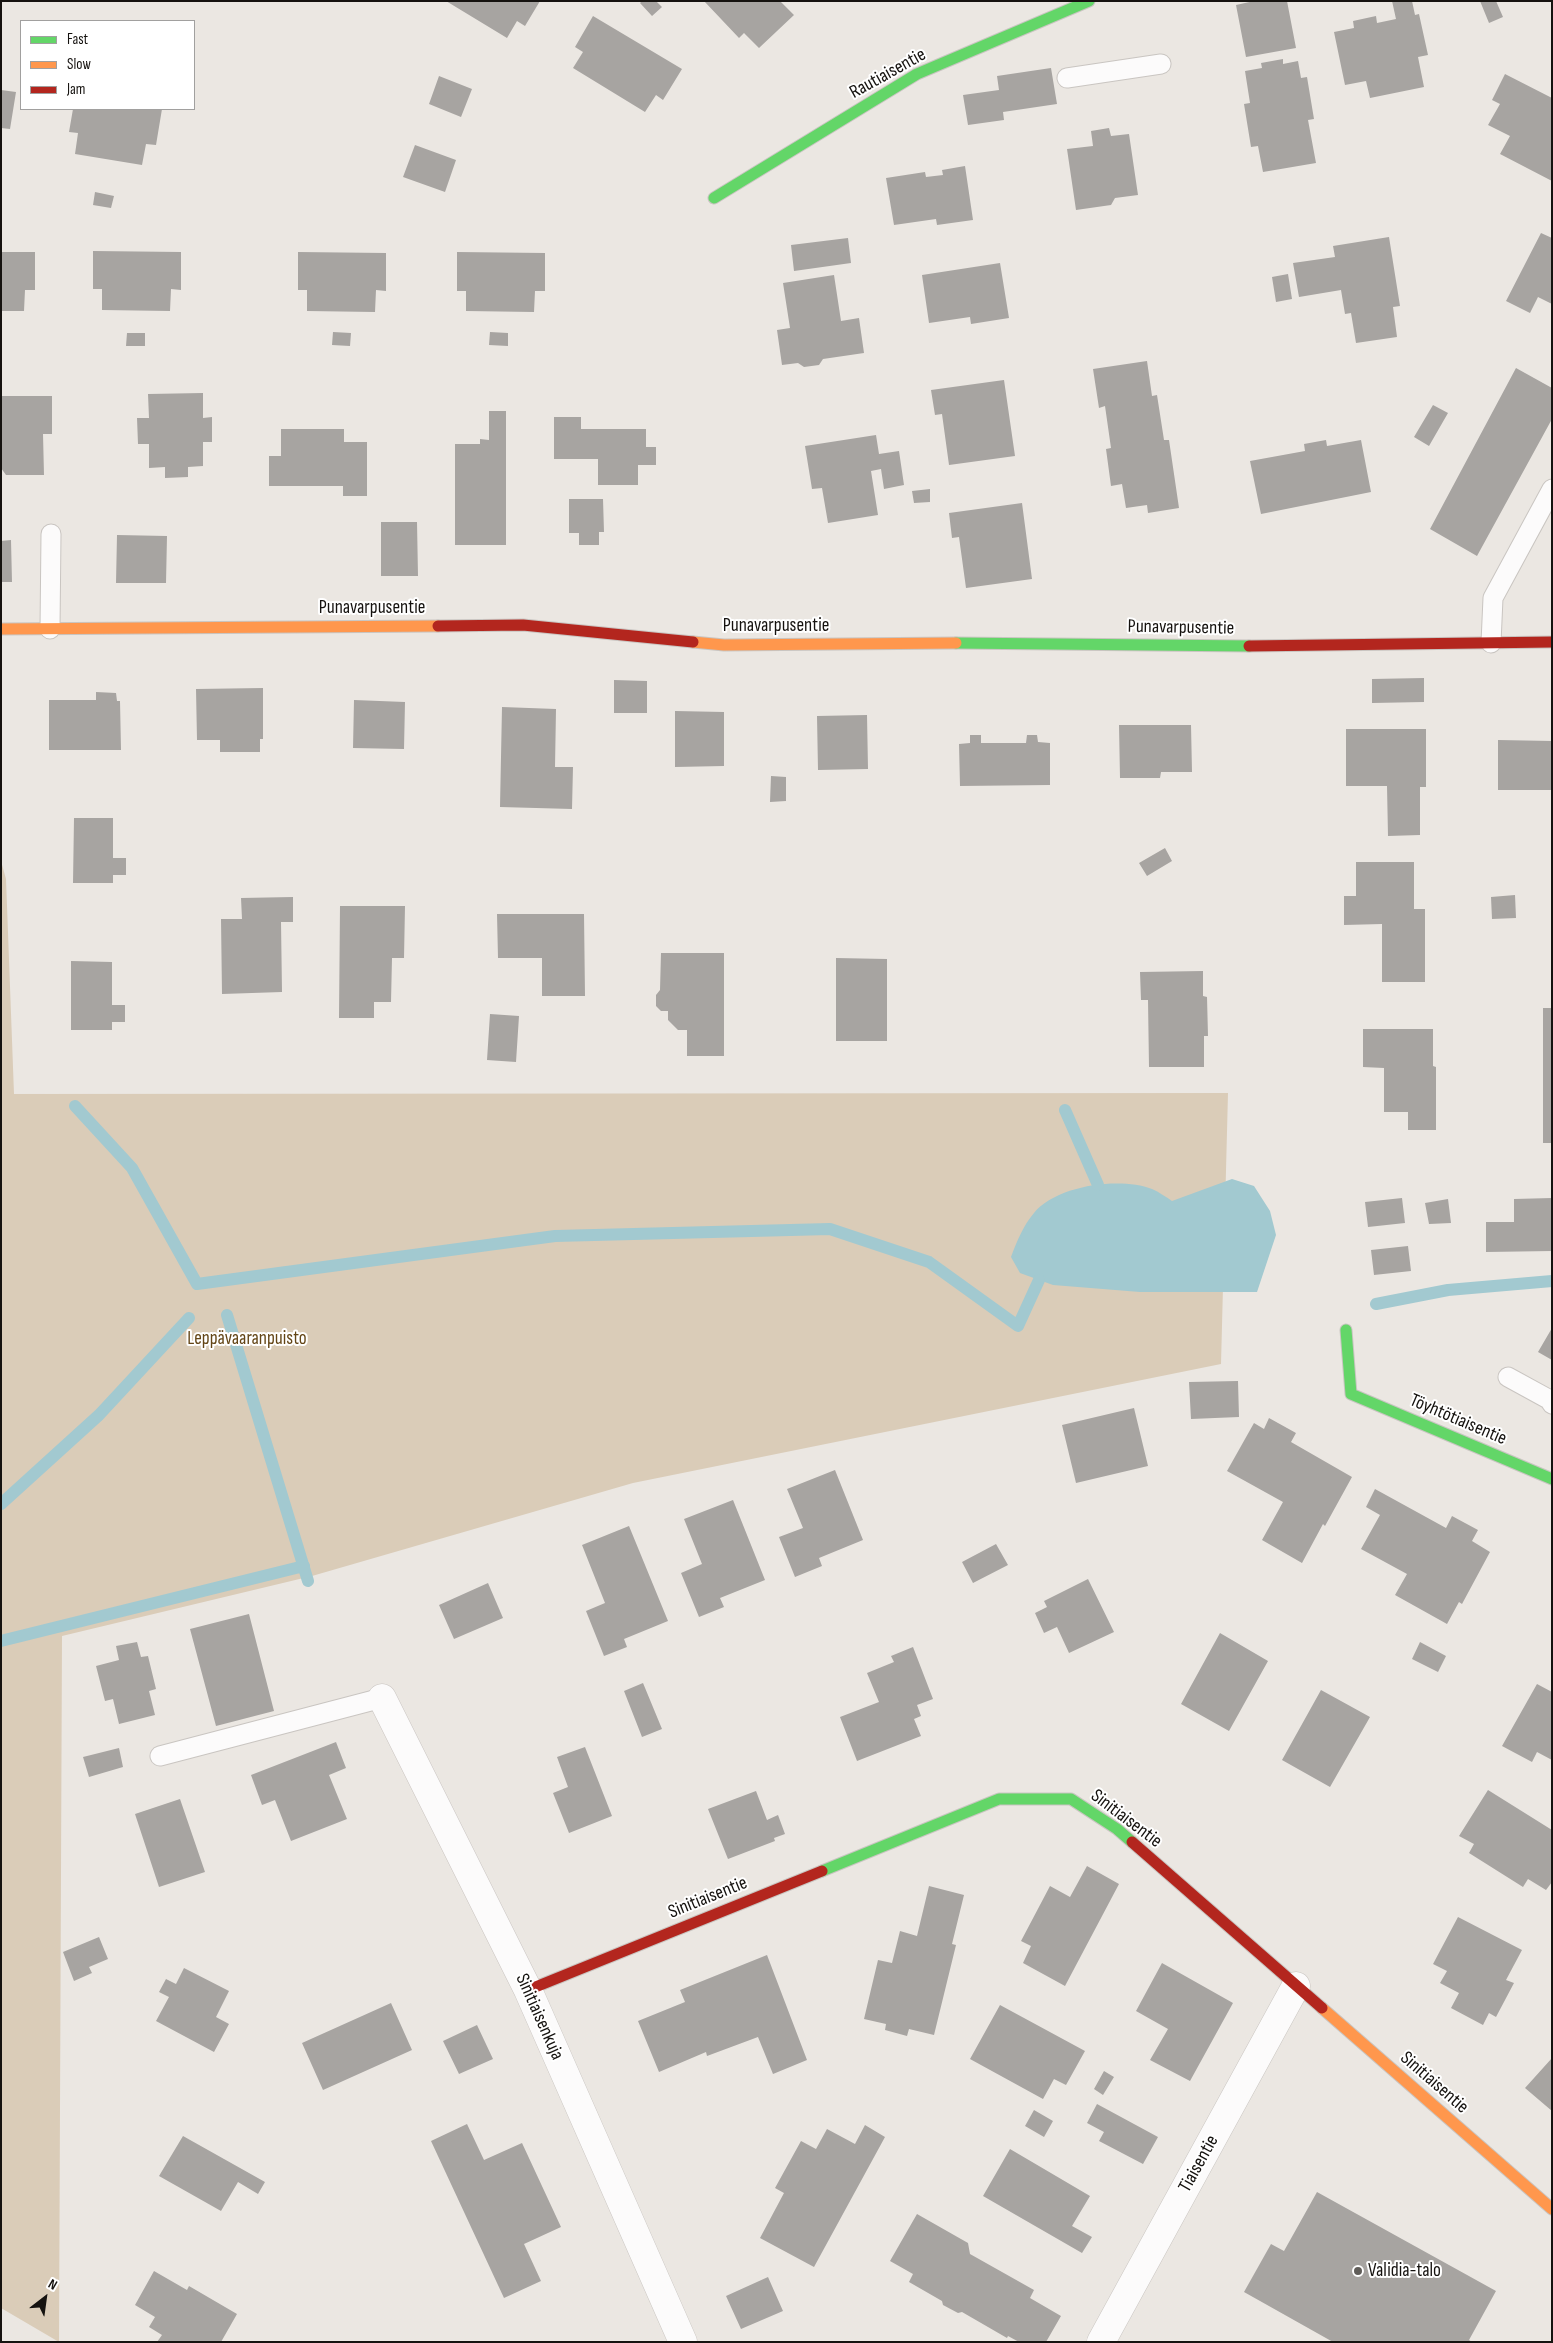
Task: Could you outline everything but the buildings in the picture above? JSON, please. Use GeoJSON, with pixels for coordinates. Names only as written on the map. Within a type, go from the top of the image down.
{"type":"FeatureCollection","features":[{"type":"Feature","properties":{"kind":"street","name":"Rautiaisentie"},"geometry":{"type":"LineString","coordinates":[[714,198],[917,74],[1089,1]]}},
{"type":"Feature","properties":{"kind":"street","name":"Punavarpusentie"},"geometry":{"type":"LineString","coordinates":[[1,629],[523,625],[724,645],[908,643],[1251,646],[1552,642]]}},
{"type":"Feature","properties":{"kind":"street","name":"Töyhtötiaisentie"},"geometry":{"type":"LineString","coordinates":[[1346,1330],[1351,1394],[1552,1479]]}},
{"type":"Feature","properties":{"kind":"street","name":"Sinitiaisenkuja"},"geometry":{"type":"LineString","coordinates":[[382,1698],[528,1990],[683,2342]]}},
{"type":"Feature","properties":{"kind":"street","name":"Sinitiaisentie"},"geometry":{"type":"LineString","coordinates":[[528,1990],[999,1799],[1071,1799],[1117,1829],[1552,2208]]}},
{"type":"Feature","properties":{"kind":"street","name":"Tiaisentie"},"geometry":{"type":"LineString","coordinates":[[1101,2342],[1296,1986]]}},
{"type":"Feature","properties":{"kind":"lane"},"geometry":{"type":"LineString","coordinates":[[1067,78],[1161,64]]}},
{"type":"Feature","properties":{"kind":"lane"},"geometry":{"type":"LineString","coordinates":[[1491,643],[1493,598],[1552,489]]}},
{"type":"Feature","properties":{"kind":"lane"},"geometry":{"type":"LineString","coordinates":[[50,629],[51,534]]}},
{"type":"Feature","properties":{"kind":"lane"},"geometry":{"type":"LineString","coordinates":[[1508,1377],[1550,1400],[1552,1404]]}},
{"type":"Feature","properties":{"kind":"lane"},"geometry":{"type":"LineString","coordinates":[[160,1756],[382,1698]]}},
{"type":"Feature","properties":{"kind":"green space","name":"Leppävaaranpuisto"},"geometry":{"type":"Polygon","coordinates":[[[1,861],[6,879],[14,1094],[1228,1093],[1221,1364],[633,1483],[312,1576],[62,1636],[59,2342],[1,2308],[1,861]]]}},
{"type":"Feature","properties":{"kind":"water"},"geometry":{"type":"Polygon","coordinates":[[[1232,1179],[1254,1186],[1270,1211],[1276,1235],[1257,1292],[1140,1292],[1053,1285],[1020,1273],[1011,1257],[1023,1228],[1034,1213],[1044,1203],[1073,1190],[1107,1184],[1139,1185],[1155,1190],[1172,1201],[1232,1179]]]}},
{"type":"Feature","properties":{"kind":"waterway"},"geometry":{"type":"LineString","coordinates":[[75,1106],[132,1168],[197,1284],[555,1236],[830,1229],[929,1262],[1018,1326],[1039,1280]]}},
{"type":"Feature","properties":{"kind":"waterway"},"geometry":{"type":"LineString","coordinates":[[1065,1110],[1098,1185]]}},
{"type":"Feature","properties":{"kind":"waterway"},"geometry":{"type":"LineString","coordinates":[[1376,1304],[1448,1290],[1552,1281]]}},
{"type":"Feature","properties":{"kind":"waterway"},"geometry":{"type":"LineString","coordinates":[[227,1315],[308,1581]]}},
{"type":"Feature","properties":{"kind":"waterway"},"geometry":{"type":"LineString","coordinates":[[1,1504],[99,1415],[189,1318]]}},
{"type":"Feature","properties":{"kind":"waterway"},"geometry":{"type":"LineString","coordinates":[[1,1641],[304,1566]]}},
{"type":"Feature","properties":{"kind":"traffic: fast"},"geometry":{"type":"LineString","coordinates":[[714,198],[917,74],[1089,1]]}},
{"type":"Feature","properties":{"kind":"traffic: fast"},"geometry":{"type":"LineString","coordinates":[[956,643],[1249,646]]}},
{"type":"Feature","properties":{"kind":"traffic: fast"},"geometry":{"type":"LineString","coordinates":[[1346,1330],[1351,1394],[1552,1479]]}},
{"type":"Feature","properties":{"kind":"traffic: fast"},"geometry":{"type":"LineString","coordinates":[[822,1871],[999,1799],[1071,1799],[1117,1829],[1132,1842]]}},
{"type":"Feature","properties":{"kind":"traffic: slow"},"geometry":{"type":"LineString","coordinates":[[1,629],[438,626]]}},
{"type":"Feature","properties":{"kind":"traffic: slow"},"geometry":{"type":"LineString","coordinates":[[693,642],[724,645],[956,643]]}},
{"type":"Feature","properties":{"kind":"traffic: slow"},"geometry":{"type":"LineString","coordinates":[[1322,2008],[1552,2209]]}},
{"type":"Feature","properties":{"kind":"traffic: jam"},"geometry":{"type":"LineString","coordinates":[[438,626],[523,625],[693,642]]}},
{"type":"Feature","properties":{"kind":"traffic: jam"},"geometry":{"type":"LineString","coordinates":[[1249,646],[1552,642]]}},
{"type":"Feature","properties":{"kind":"traffic: jam"},"geometry":{"type":"LineString","coordinates":[[1132,1842],[1322,2008]]}},
{"type":"Feature","properties":{"kind":"traffic: jam"},"geometry":{"type":"LineString","coordinates":[[528,1990],[822,1871]]}},
{"type":"Feature","properties":{"kind":"place","name":"Validia-talo"},"geometry":{"type":"Point","coordinates":[1358,2271]}}]}
